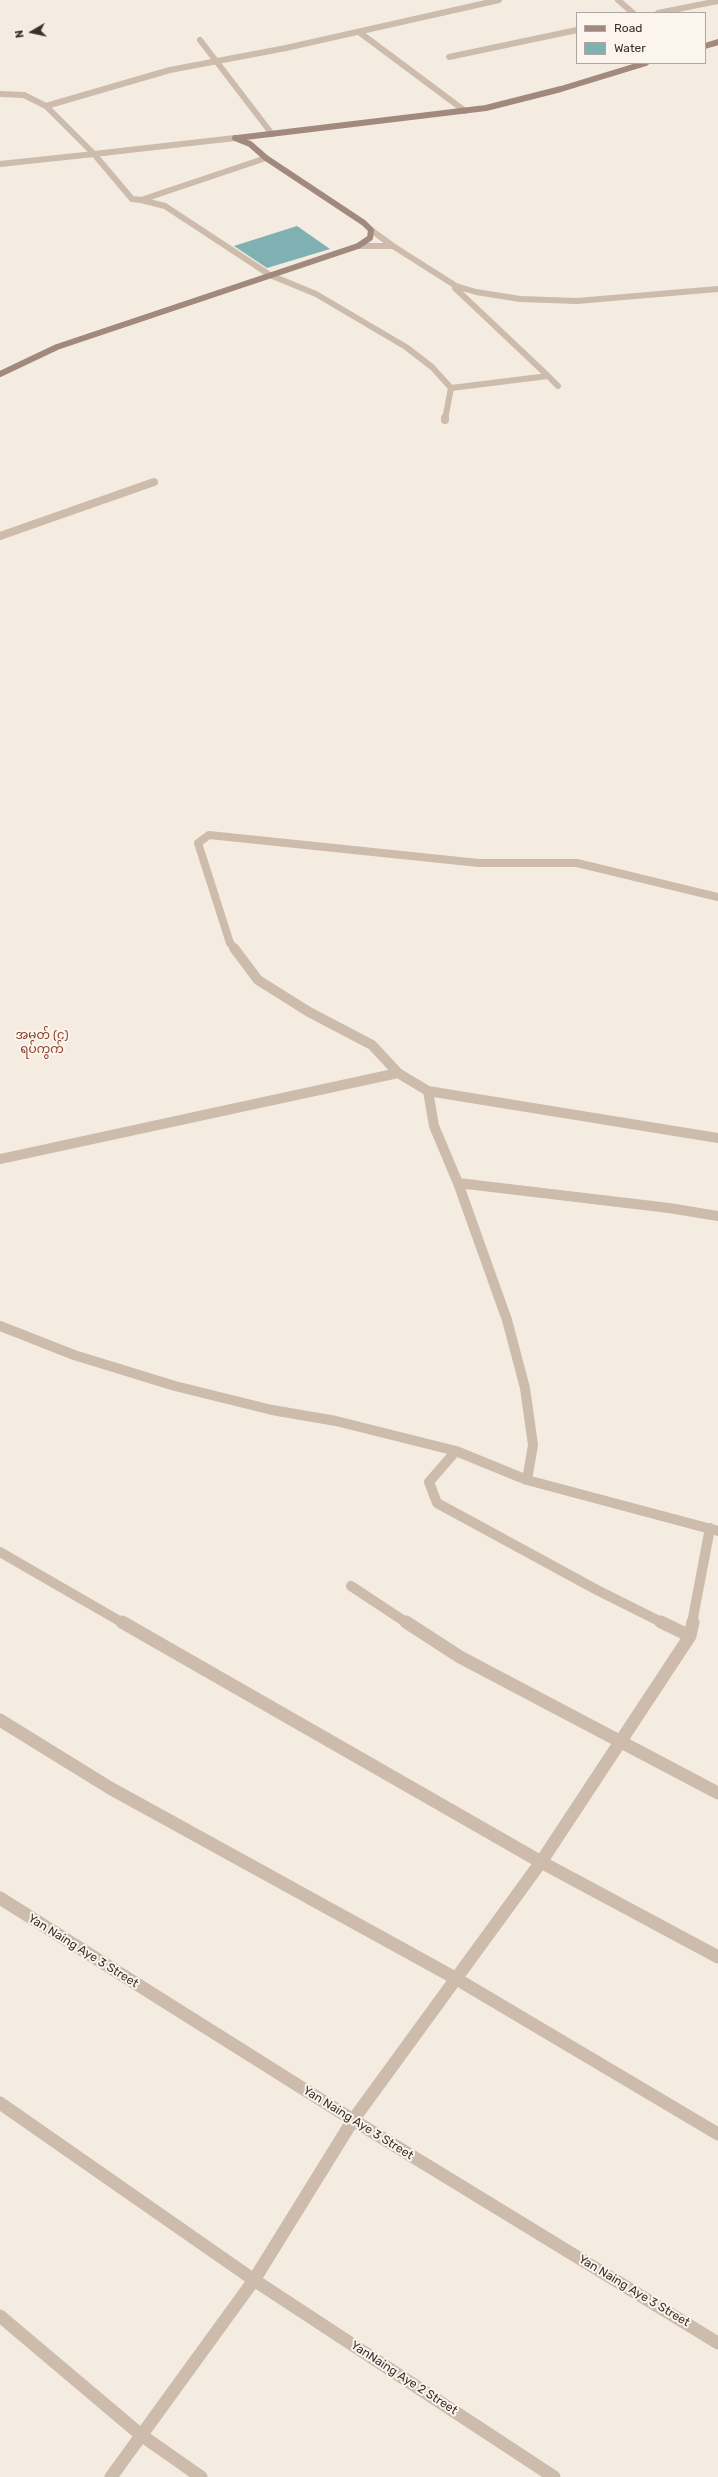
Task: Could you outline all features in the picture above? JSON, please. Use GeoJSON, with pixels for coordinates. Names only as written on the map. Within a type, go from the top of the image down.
{"type":"FeatureCollection","features":[{"type":"Feature","properties":{"kind":"street"},"geometry":{"type":"LineString","coordinates":[[46,106],[170,70],[359,32],[499,0]]}},
{"type":"Feature","properties":{"kind":"street"},"geometry":{"type":"LineString","coordinates":[[618,0],[632,12]]}},
{"type":"Feature","properties":{"kind":"street"},"geometry":{"type":"LineString","coordinates":[[663,12],[718,1]]}},
{"type":"Feature","properties":{"kind":"street"},"geometry":{"type":"LineString","coordinates":[[449,57],[576,30]]}},
{"type":"Feature","properties":{"kind":"street"},"geometry":{"type":"LineString","coordinates":[[359,32],[465,111]]}},
{"type":"Feature","properties":{"kind":"street"},"geometry":{"type":"LineString","coordinates":[[200,40],[272,134]]}},
{"type":"Feature","properties":{"kind":"street"},"geometry":{"type":"LineString","coordinates":[[706,46],[718,42]]}},
{"type":"Feature","properties":{"kind":"street"},"geometry":{"type":"LineString","coordinates":[[0,164],[465,111],[562,89],[643,64]]}},
{"type":"Feature","properties":{"kind":"street"},"geometry":{"type":"LineString","coordinates":[[0,94],[17,92],[26,94],[46,106],[94,154],[132,198],[165,206],[270,275],[316,294],[406,347],[432,367],[451,388]]}},
{"type":"Feature","properties":{"kind":"street"},"geometry":{"type":"LineString","coordinates":[[235,138],[250,144],[266,158],[451,285],[558,386]]}},
{"type":"Feature","properties":{"kind":"street"},"geometry":{"type":"LineString","coordinates":[[141,200],[266,158]]}},
{"type":"Feature","properties":{"kind":"street"},"geometry":{"type":"LineString","coordinates":[[0,374],[57,347],[358,246],[370,238],[371,230]]}},
{"type":"Feature","properties":{"kind":"street"},"geometry":{"type":"LineString","coordinates":[[358,246],[393,246]]}},
{"type":"Feature","properties":{"kind":"street"},"geometry":{"type":"LineString","coordinates":[[451,285],[470,291],[549,302],[718,289]]}},
{"type":"Feature","properties":{"kind":"street"},"geometry":{"type":"LineString","coordinates":[[451,388],[548,376]]}},
{"type":"Feature","properties":{"kind":"street"},"geometry":{"type":"LineString","coordinates":[[445,420],[451,388]]}},
{"type":"Feature","properties":{"kind":"street"},"geometry":{"type":"LineString","coordinates":[[0,536],[154,482]]}},
{"type":"Feature","properties":{"kind":"street"},"geometry":{"type":"LineString","coordinates":[[718,897],[577,863],[479,863],[210,835],[198,843],[230,944],[258,980],[309,1012],[372,1045],[398,1073],[428,1090],[718,1138]]}},
{"type":"Feature","properties":{"kind":"street"},"geometry":{"type":"LineString","coordinates":[[0,1159],[398,1073]]}},
{"type":"Feature","properties":{"kind":"street"},"geometry":{"type":"LineString","coordinates":[[428,1090],[434,1126],[458,1183],[507,1320],[526,1388],[533,1445],[527,1480]]}},
{"type":"Feature","properties":{"kind":"street"},"geometry":{"type":"LineString","coordinates":[[458,1183],[669,1208],[718,1216]]}},
{"type":"Feature","properties":{"kind":"street"},"geometry":{"type":"LineString","coordinates":[[0,1326],[74,1355],[175,1386],[272,1410],[336,1421],[456,1451],[527,1480],[714,1530],[690,1636],[541,1862],[353,2120],[254,2280],[111,2477]]}},
{"type":"Feature","properties":{"kind":"street"},"geometry":{"type":"LineString","coordinates":[[456,1451],[429,1482],[437,1503],[597,1590],[626,1602],[690,1636]]}},
{"type":"Feature","properties":{"kind":"street"},"geometry":{"type":"LineString","coordinates":[[0,1552],[541,1862],[718,1957]]}},
{"type":"Feature","properties":{"kind":"street"},"geometry":{"type":"LineString","coordinates":[[351,1586],[460,1658],[718,1793]]}},
{"type":"Feature","properties":{"kind":"street"},"geometry":{"type":"LineString","coordinates":[[0,1720],[110,1788],[455,1978],[718,2134]]}},
{"type":"Feature","properties":{"kind":"street","name":"Yan Naing Aye 3 Street"},"geometry":{"type":"LineString","coordinates":[[0,1898],[353,2120],[718,2342]]}},
{"type":"Feature","properties":{"kind":"street","name":"YanNaing Aye 2 Street"},"geometry":{"type":"LineString","coordinates":[[0,2103],[254,2280],[554,2477]]}},
{"type":"Feature","properties":{"kind":"street"},"geometry":{"type":"LineString","coordinates":[[0,2316],[141,2435],[201,2477]]}},
{"type":"Feature","properties":{"kind":"water"},"geometry":{"type":"Polygon","coordinates":[[[297,226],[330,249],[267,268],[234,246],[297,226]]]}},
{"type":"Feature","properties":{"kind":"district","name":"အမှတ် (၄) ရပ်ကွက်"},"geometry":{"type":"Point","coordinates":[42,1043]}}]}
